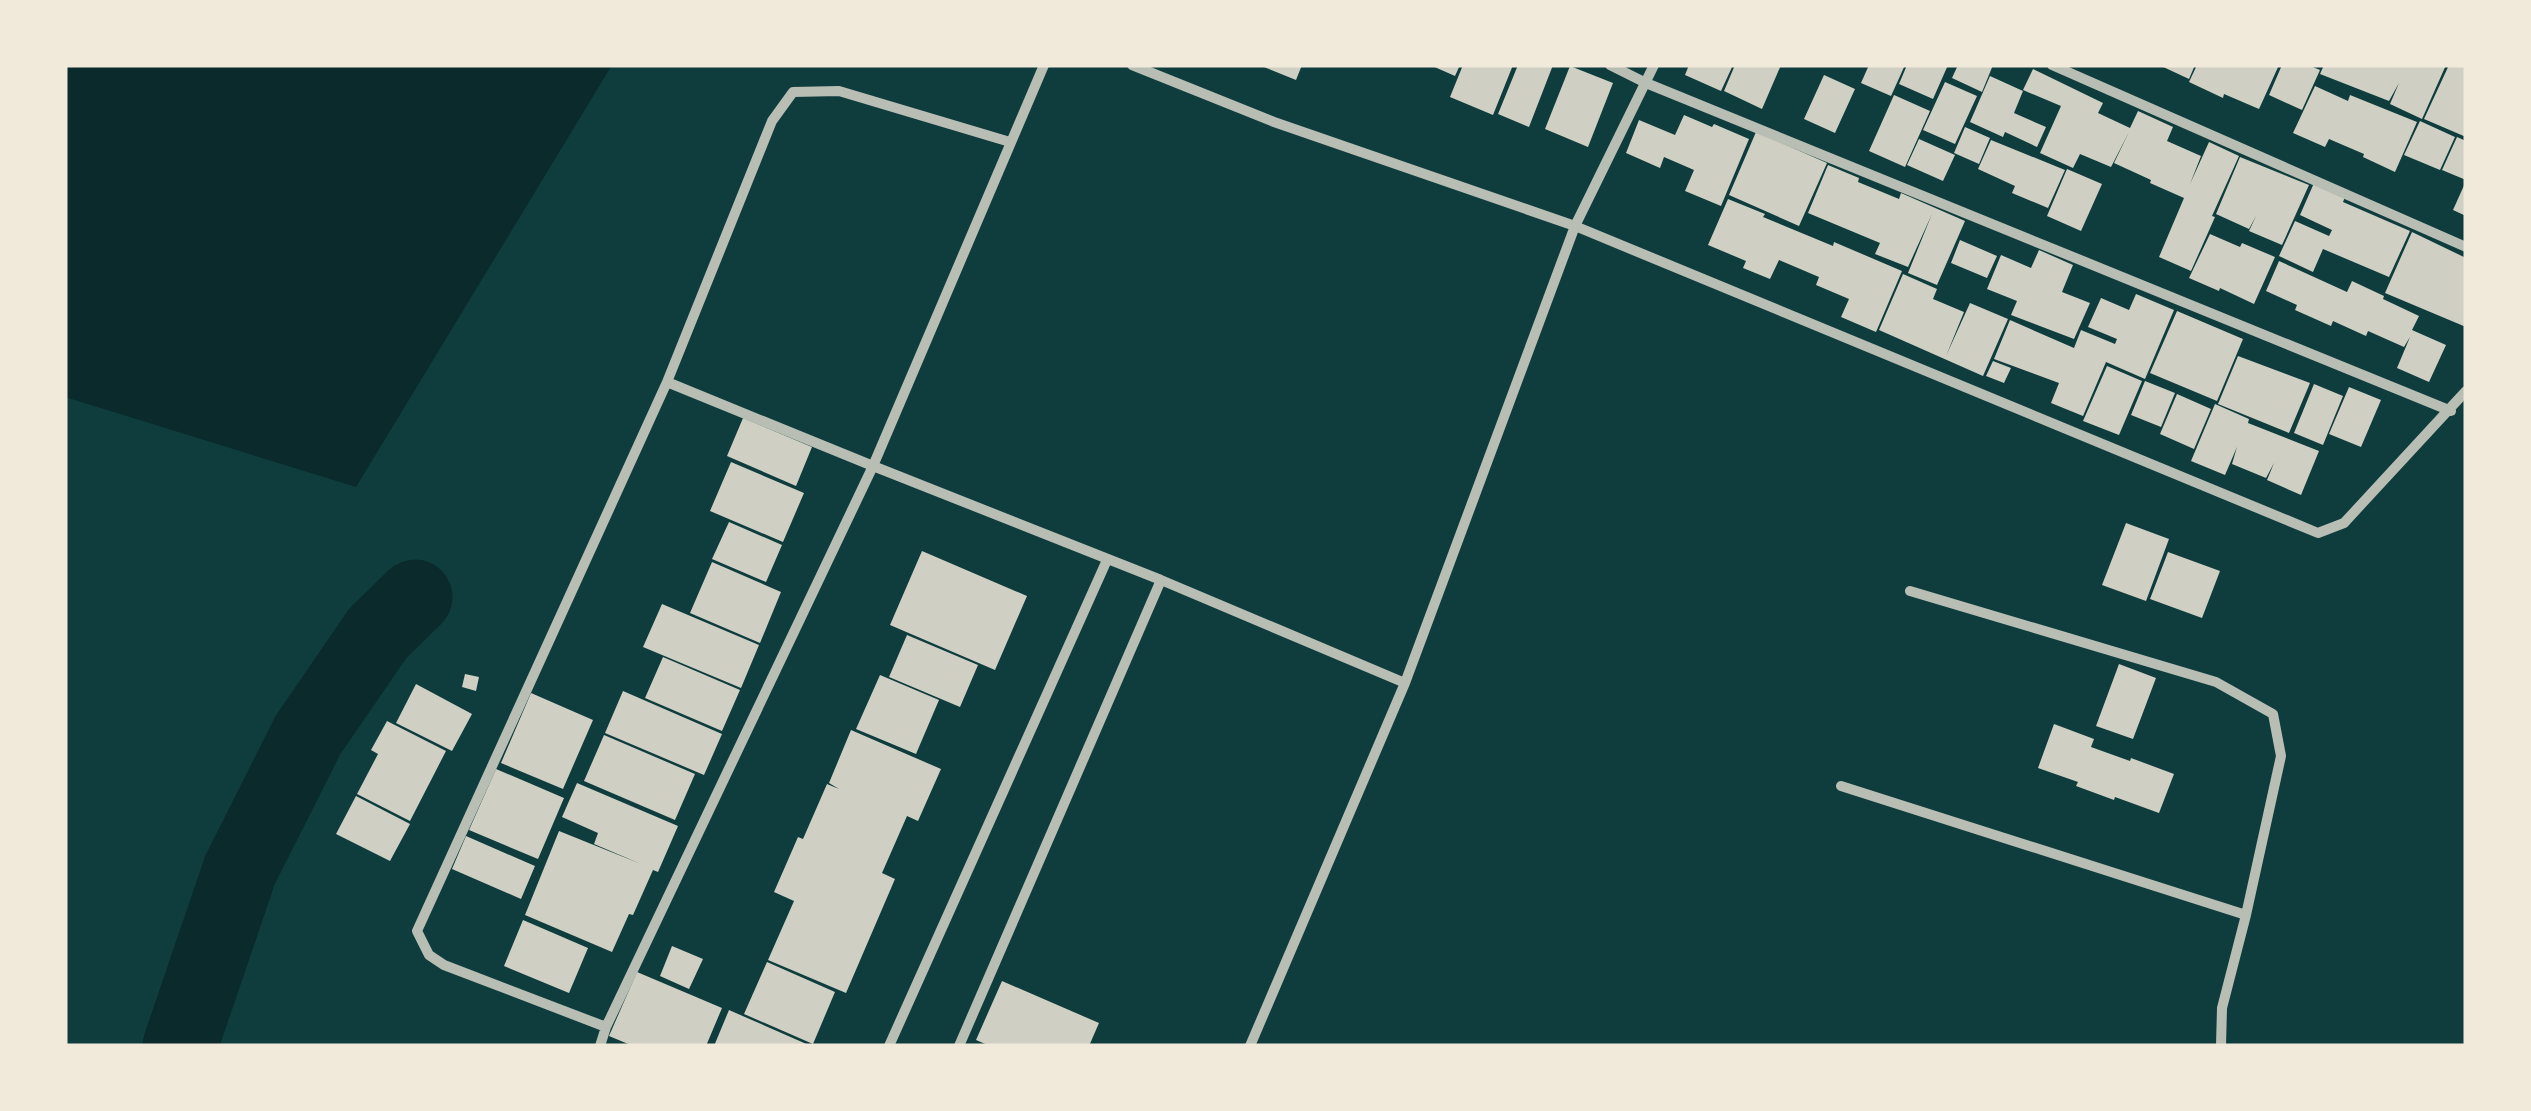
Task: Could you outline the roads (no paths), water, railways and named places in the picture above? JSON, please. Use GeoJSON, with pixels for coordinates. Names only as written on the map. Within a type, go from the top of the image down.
{"type":"FeatureCollection","features":[{"type":"Feature","properties":{"kind":"street"},"geometry":{"type":"LineString","coordinates":[[600,1046],[874,466],[1044,65]]}},
{"type":"Feature","properties":{"kind":"street"},"geometry":{"type":"LineString","coordinates":[[1132,65],[1274,122],[1576,226],[2318,533],[2344,523],[2466,391]]}},
{"type":"Feature","properties":{"kind":"street"},"geometry":{"type":"LineString","coordinates":[[1610,65],[2450,410]]}},
{"type":"Feature","properties":{"kind":"street"},"geometry":{"type":"LineString","coordinates":[[1250,1046],[1404,683],[1576,226],[1654,65]]}},
{"type":"Feature","properties":{"kind":"street"},"geometry":{"type":"LineString","coordinates":[[2052,65],[2466,246]]}},
{"type":"Feature","properties":{"kind":"street"},"geometry":{"type":"LineString","coordinates":[[606,1028],[444,965],[430,954],[418,931],[667,382],[772,122],[793,92],[838,90],[1010,142]]}},
{"type":"Feature","properties":{"kind":"street"},"geometry":{"type":"LineString","coordinates":[[667,382],[1161,580],[1404,683]]}},
{"type":"Feature","properties":{"kind":"street"},"geometry":{"type":"LineString","coordinates":[[888,1046],[1107,560]]}},
{"type":"Feature","properties":{"kind":"street"},"geometry":{"type":"LineString","coordinates":[[959,1046],[1161,580]]}},
{"type":"Feature","properties":{"kind":"street"},"geometry":{"type":"LineString","coordinates":[[1910,591],[2216,682],[2273,714],[2281,756],[2222,1008],[2220,1046]]}},
{"type":"Feature","properties":{"kind":"street"},"geometry":{"type":"LineString","coordinates":[[1841,786],[2246,914]]}},
{"type":"Feature","properties":{"kind":"water"},"geometry":{"type":"Polygon","coordinates":[[[65,65],[612,65],[356,487],[65,397],[65,65]]]}},
{"type":"Feature","properties":{"kind":"waterway"},"geometry":{"type":"LineString","coordinates":[[180,1046],[240,870],[308,735],[378,633],[415,597]]}}]}
